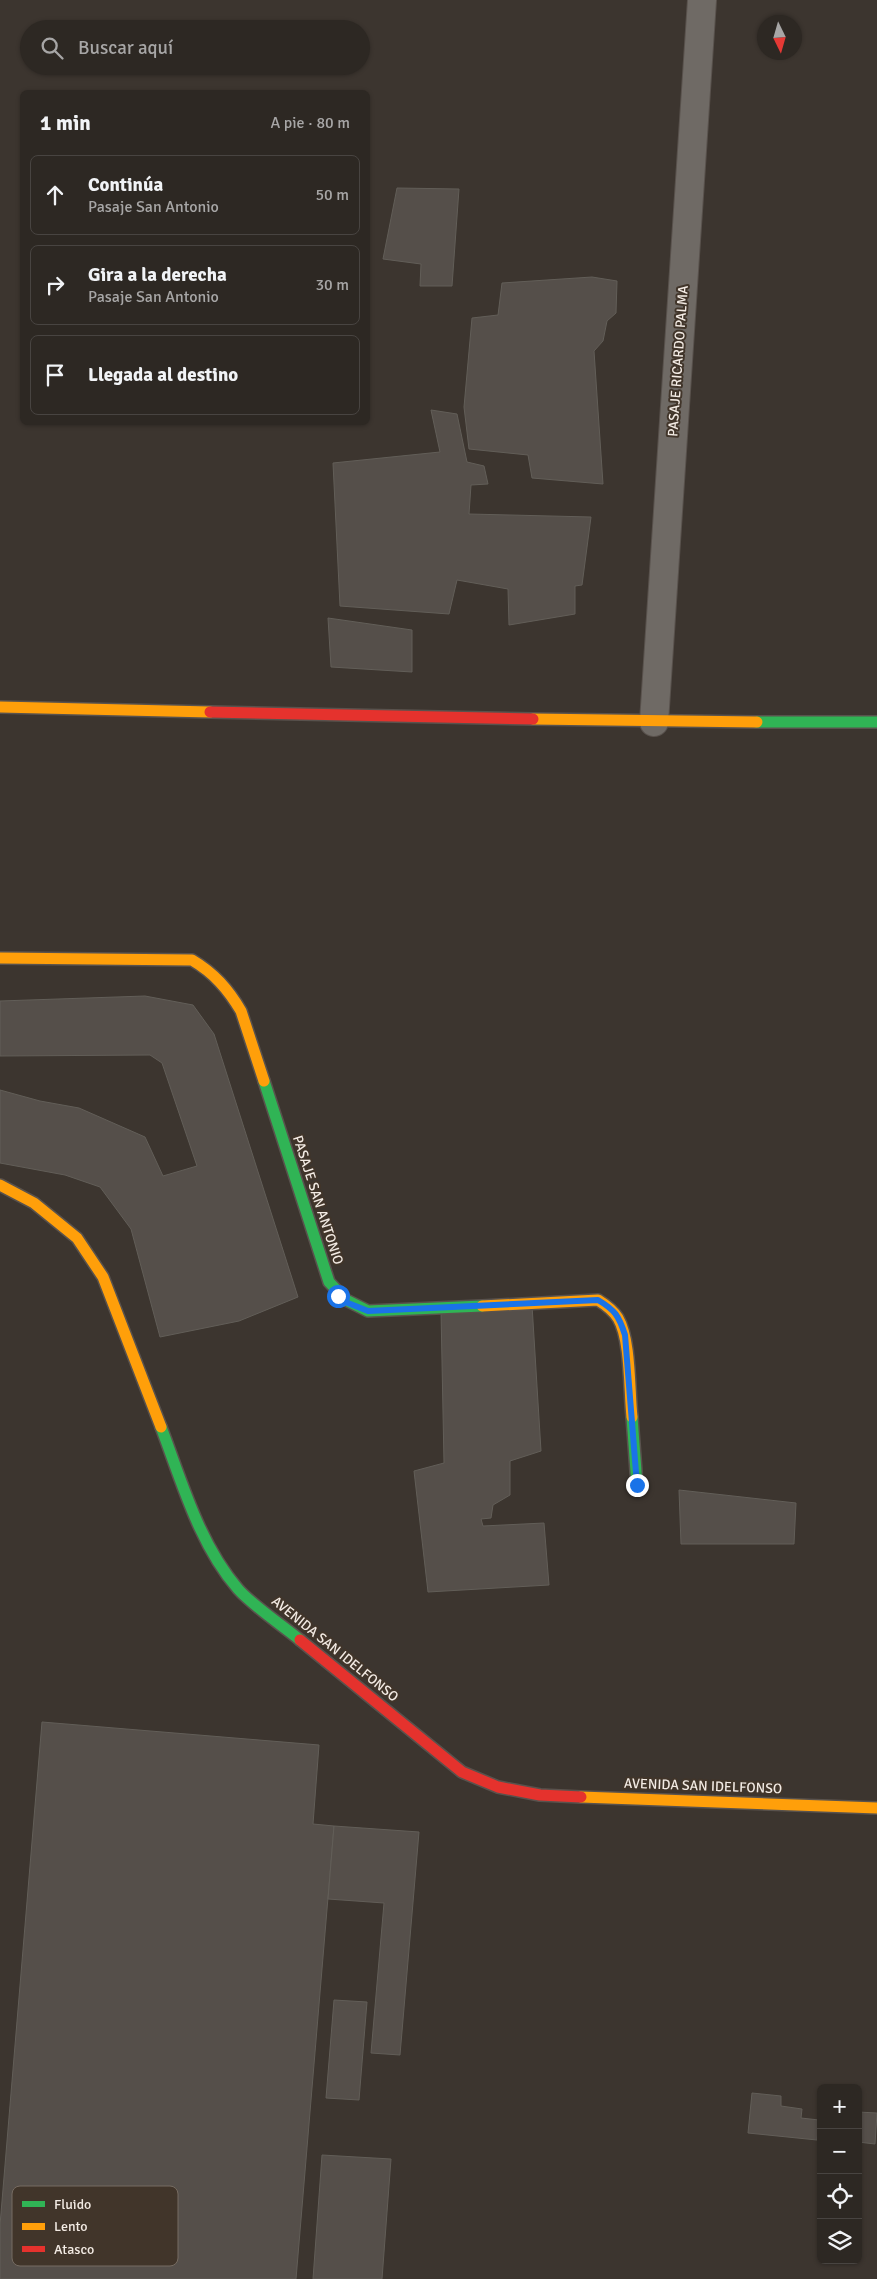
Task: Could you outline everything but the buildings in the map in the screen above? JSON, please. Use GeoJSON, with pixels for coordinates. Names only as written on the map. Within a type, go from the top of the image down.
{"type":"FeatureCollection","features":[{"type":"Feature","properties":{"kind":"street","name":"PASAJE RICARDO PALMA"},"geometry":{"type":"LineString","coordinates":[[654,722],[702,0]]}},
{"type":"Feature","properties":{"kind":"street"},"geometry":{"type":"LineString","coordinates":[[0,707],[654,722],[877,722]]}},
{"type":"Feature","properties":{"kind":"street","name":"PASAJE SAN ANTONIO"},"geometry":{"type":"LineString","coordinates":[[0,958],[192,960],[213,972],[228,989],[241,1011],[329,1282],[338,1296],[348,1303],[368,1311],[598,1300],[610,1307],[620,1318],[625,1335],[637,1485]]}},
{"type":"Feature","properties":{"kind":"street","name":"AVENIDA SAN IDELFONSO"},"geometry":{"type":"LineString","coordinates":[[0,1185],[34,1203],[77,1238],[103,1277],[194,1513],[216,1559],[240,1590],[462,1772],[498,1787],[540,1795],[877,1808]]}},
{"type":"Feature","properties":{"kind":"traffic: fast"},"geometry":{"type":"LineString","coordinates":[[757,722],[877,722]]}},
{"type":"Feature","properties":{"kind":"traffic: fast"},"geometry":{"type":"LineString","coordinates":[[264,1081],[329,1282],[346,1300],[368,1311],[482,1306]]}},
{"type":"Feature","properties":{"kind":"traffic: fast"},"geometry":{"type":"LineString","coordinates":[[632,1417],[637,1485]]}},
{"type":"Feature","properties":{"kind":"traffic: fast"},"geometry":{"type":"LineString","coordinates":[[161,1427],[193,1512],[212,1552],[224,1571],[238,1589],[259,1609],[300,1640]]}},
{"type":"Feature","properties":{"kind":"traffic: slow"},"geometry":{"type":"LineString","coordinates":[[0,707],[210,712]]}},
{"type":"Feature","properties":{"kind":"traffic: slow"},"geometry":{"type":"LineString","coordinates":[[533,719],[757,722]]}},
{"type":"Feature","properties":{"kind":"traffic: slow"},"geometry":{"type":"LineString","coordinates":[[0,958],[192,960],[220,982],[241,1011],[264,1081]]}},
{"type":"Feature","properties":{"kind":"traffic: slow"},"geometry":{"type":"LineString","coordinates":[[0,1185],[34,1203],[77,1238],[103,1277],[161,1427]]}},
{"type":"Feature","properties":{"kind":"traffic: slow"},"geometry":{"type":"LineString","coordinates":[[482,1306],[598,1300],[607,1306],[618,1318],[625,1339],[629,1366],[632,1417]]}},
{"type":"Feature","properties":{"kind":"traffic: slow"},"geometry":{"type":"LineString","coordinates":[[581,1797],[877,1808]]}},
{"type":"Feature","properties":{"kind":"traffic: jam"},"geometry":{"type":"LineString","coordinates":[[210,712],[533,719]]}},
{"type":"Feature","properties":{"kind":"traffic: jam"},"geometry":{"type":"LineString","coordinates":[[300,1640],[462,1772],[498,1787],[540,1795],[581,1797]]}},
{"type":"Feature","properties":{"kind":"route"},"geometry":{"type":"LineString","coordinates":[[338,1296],[348,1303],[368,1311],[598,1300],[610,1307],[620,1318],[625,1335],[637,1485]]}}]}
